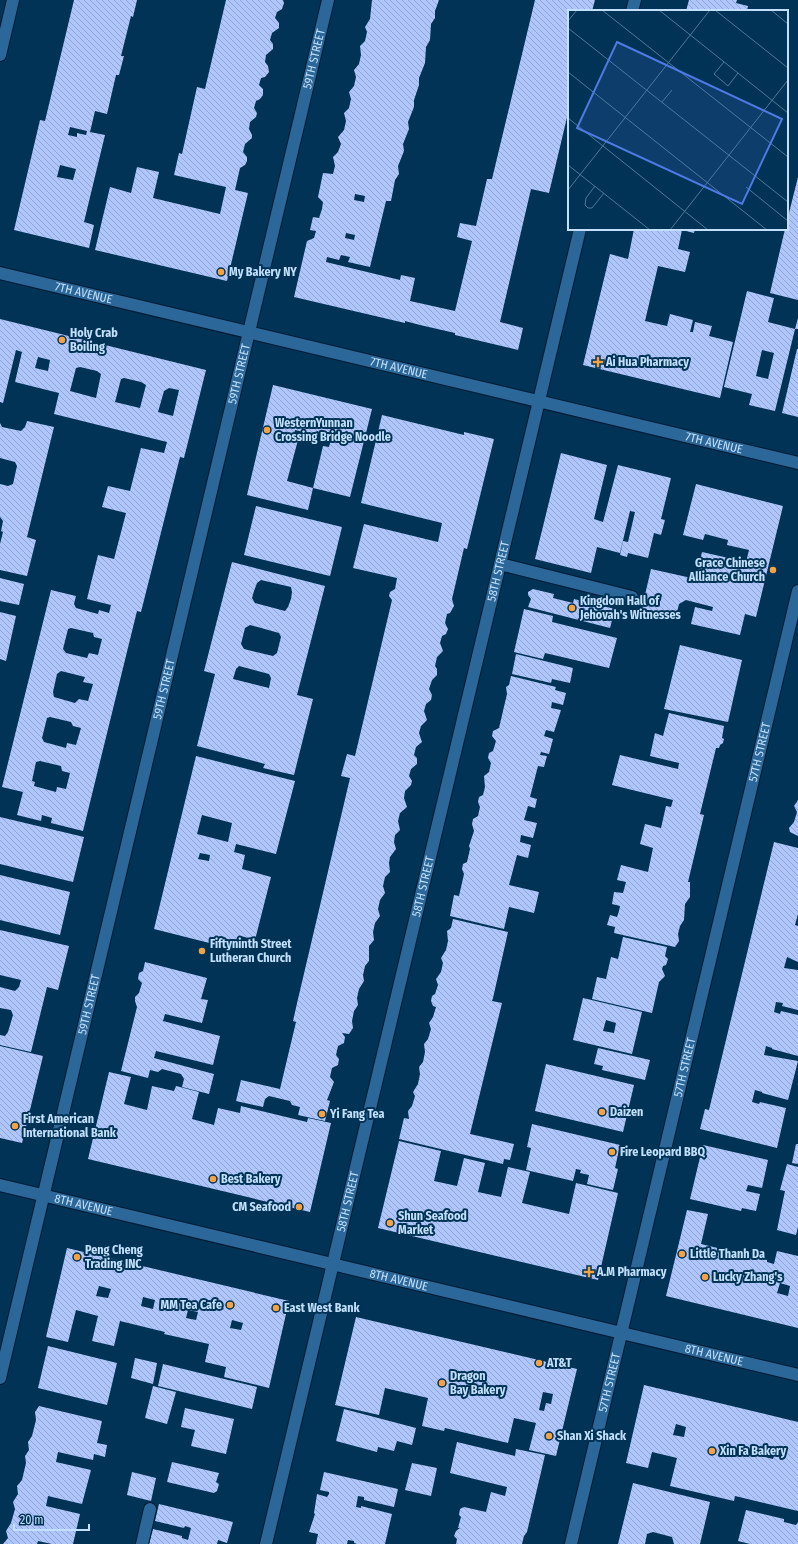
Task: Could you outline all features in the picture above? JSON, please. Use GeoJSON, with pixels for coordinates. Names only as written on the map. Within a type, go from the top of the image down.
{"type":"FeatureCollection","features":[{"type":"Feature","properties":{"kind":"street"},"geometry":{"type":"LineString","coordinates":[[0,55],[13,0]]}},
{"type":"Feature","properties":{"kind":"street","name":"59TH STREET"},"geometry":{"type":"LineString","coordinates":[[0,1378],[328,0]]}},
{"type":"Feature","properties":{"kind":"street"},"geometry":{"type":"LineString","coordinates":[[632,10],[634,0]]}},
{"type":"Feature","properties":{"kind":"street","name":"58TH STREET"},"geometry":{"type":"LineString","coordinates":[[266,1544],[580,230]]}},
{"type":"Feature","properties":{"kind":"street","name":"7TH AVENUE"},"geometry":{"type":"LineString","coordinates":[[0,273],[798,463]]}},
{"type":"Feature","properties":{"kind":"street"},"geometry":{"type":"LineString","coordinates":[[500,564],[632,597]]}},
{"type":"Feature","properties":{"kind":"street","name":"57TH STREET"},"geometry":{"type":"LineString","coordinates":[[571,1544],[798,591]]}},
{"type":"Feature","properties":{"kind":"street","name":"8TH AVENUE"},"geometry":{"type":"LineString","coordinates":[[0,1185],[798,1375]]}},
{"type":"Feature","properties":{"kind":"street"},"geometry":{"type":"LineString","coordinates":[[142,1544],[150,1510]]}},
{"type":"Feature","properties":{"kind":"building"},"geometry":{"type":"Polygon","coordinates":[[[74,0],[137,0],[133,17],[131,16],[121,56],[124,56],[119,75],[116,75],[107,114],[95,111],[90,132],[105,135],[84,222],[94,225],[89,248],[14,230],[40,120],[45,121],[74,0]],[[70,127],[68,135],[77,137],[77,133],[86,135],[87,131],[70,127]],[[60,165],[57,177],[73,180],[76,169],[60,165]]]}},
{"type":"Feature","properties":{"kind":"building"},"geometry":{"type":"Polygon","coordinates":[[[226,0],[283,0],[284,3],[282,9],[277,12],[275,18],[279,23],[279,28],[272,33],[270,40],[273,44],[273,49],[266,55],[265,62],[268,66],[269,72],[265,77],[261,78],[259,85],[263,89],[263,95],[256,101],[254,108],[257,113],[256,117],[250,122],[249,129],[252,138],[245,144],[243,152],[247,157],[247,161],[245,165],[240,168],[235,190],[248,193],[227,281],[95,250],[110,187],[131,193],[137,167],[159,172],[153,198],[220,214],[226,187],[174,175],[179,153],[182,154],[197,87],[205,89],[226,0]]]}},
{"type":"Feature","properties":{"kind":"building"},"geometry":{"type":"Polygon","coordinates":[[[372,0],[439,0],[435,11],[435,18],[431,24],[430,40],[426,47],[425,63],[419,78],[414,107],[408,122],[409,129],[403,144],[404,151],[398,166],[399,174],[395,180],[391,201],[386,201],[370,267],[348,262],[350,257],[341,255],[339,260],[327,257],[326,262],[400,280],[401,275],[415,278],[410,301],[455,311],[472,241],[457,237],[460,223],[476,226],[487,179],[492,179],[535,0],[595,0],[592,10],[568,10],[568,113],[549,193],[531,189],[500,322],[523,328],[518,350],[405,321],[405,323],[294,297],[307,241],[314,238],[316,231],[310,230],[313,217],[319,218],[322,209],[323,202],[318,197],[323,173],[333,174],[335,166],[333,157],[338,152],[341,144],[338,137],[344,130],[346,121],[344,113],[349,108],[351,99],[349,92],[354,86],[356,77],[354,70],[359,64],[361,55],[360,46],[365,41],[367,32],[365,27],[370,19],[372,0]],[[355,194],[354,200],[364,202],[365,196],[355,194]],[[346,233],[345,238],[354,240],[355,235],[346,233]]]}},
{"type":"Feature","properties":{"kind":"building"},"geometry":{"type":"Polygon","coordinates":[[[689,0],[737,0],[736,3],[748,6],[747,10],[686,10],[689,0]]]}},
{"type":"Feature","properties":{"kind":"building"},"geometry":{"type":"Polygon","coordinates":[[[798,177],[798,300],[770,293],[785,230],[788,230],[788,217],[798,177]]]}},
{"type":"Feature","properties":{"kind":"building"},"geometry":{"type":"Polygon","coordinates":[[[634,230],[682,230],[678,249],[690,252],[685,272],[658,266],[645,321],[667,326],[670,314],[693,320],[690,332],[693,332],[695,322],[712,326],[709,336],[733,342],[720,398],[583,365],[610,254],[628,259],[634,230]]]}},
{"type":"Feature","properties":{"kind":"building"},"geometry":{"type":"Polygon","coordinates":[[[682,230],[695,230],[694,233],[682,230]]]}},
{"type":"Feature","properties":{"kind":"building"},"geometry":{"type":"Polygon","coordinates":[[[747,291],[774,298],[768,322],[795,329],[775,411],[749,405],[752,394],[724,387],[747,291]],[[762,350],[756,376],[768,379],[774,353],[762,350]]]}},
{"type":"Feature","properties":{"kind":"building"},"geometry":{"type":"Polygon","coordinates":[[[798,318],[798,329],[795,329],[798,318]]]}},
{"type":"Feature","properties":{"kind":"building"},"geometry":{"type":"Polygon","coordinates":[[[0,319],[206,370],[184,458],[180,457],[141,612],[137,611],[83,831],[51,823],[52,818],[42,815],[41,821],[17,815],[23,792],[2,787],[51,590],[76,596],[74,604],[76,608],[98,614],[99,610],[109,613],[111,605],[87,599],[98,555],[114,559],[126,513],[102,507],[108,486],[130,491],[141,448],[164,453],[167,442],[54,414],[59,393],[15,382],[22,352],[16,350],[3,403],[0,402],[0,319]],[[38,357],[35,368],[48,371],[50,360],[38,357]],[[80,367],[76,368],[70,391],[96,398],[101,374],[97,371],[80,367]],[[124,378],[121,379],[115,402],[140,408],[146,385],[141,382],[124,378]],[[169,388],[164,391],[158,412],[173,416],[179,390],[169,388]],[[71,628],[68,629],[63,649],[66,653],[87,658],[89,653],[98,655],[102,639],[94,637],[93,633],[71,628]],[[61,671],[57,674],[53,692],[54,697],[75,703],[79,699],[88,701],[93,684],[83,682],[85,677],[61,671]],[[50,717],[47,718],[42,738],[44,742],[66,748],[67,743],[76,745],[81,728],[73,726],[71,722],[50,717]],[[40,761],[36,762],[32,781],[35,782],[34,786],[56,792],[57,787],[66,789],[70,773],[62,771],[61,766],[40,761]]]}},
{"type":"Feature","properties":{"kind":"building"},"geometry":{"type":"Polygon","coordinates":[[[798,349],[798,417],[782,413],[798,349]]]}},
{"type":"Feature","properties":{"kind":"building"},"geometry":{"type":"Polygon","coordinates":[[[273,385],[372,409],[350,497],[313,488],[308,510],[247,495],[273,385]],[[295,430],[293,438],[298,440],[287,481],[313,488],[323,446],[329,447],[331,439],[295,430]]]}},
{"type":"Feature","properties":{"kind":"building"},"geometry":{"type":"Polygon","coordinates":[[[382,415],[464,435],[464,432],[494,439],[467,549],[464,548],[452,599],[454,606],[450,613],[447,614],[445,623],[448,629],[446,634],[442,636],[440,643],[443,651],[437,657],[435,666],[437,669],[437,675],[432,680],[429,689],[432,695],[431,700],[426,704],[424,711],[427,720],[421,726],[419,733],[422,742],[416,747],[414,755],[417,758],[417,764],[411,769],[409,776],[412,781],[411,785],[405,791],[404,798],[407,807],[400,813],[398,821],[400,830],[395,835],[394,842],[396,849],[390,857],[390,872],[385,877],[383,886],[385,893],[380,900],[378,909],[380,916],[375,923],[373,932],[374,940],[369,946],[369,961],[365,966],[363,975],[364,981],[359,989],[357,998],[358,1005],[354,1011],[352,1021],[353,1028],[349,1034],[342,1033],[345,1037],[344,1043],[338,1046],[336,1055],[339,1059],[338,1065],[332,1068],[330,1077],[334,1082],[327,1100],[330,1101],[325,1121],[298,1115],[300,1107],[292,1105],[290,1101],[269,1096],[265,1099],[263,1107],[236,1101],[241,1080],[280,1089],[296,1022],[293,1021],[350,778],[341,776],[347,754],[355,756],[392,600],[389,596],[390,592],[395,589],[397,578],[353,568],[364,524],[438,542],[442,523],[361,503],[382,415]]]}},
{"type":"Feature","properties":{"kind":"building"},"geometry":{"type":"Polygon","coordinates":[[[27,421],[54,427],[27,537],[36,540],[27,576],[0,570],[0,544],[3,532],[1,531],[3,521],[0,517],[0,484],[8,486],[13,484],[17,466],[15,462],[0,458],[0,423],[2,427],[21,431],[25,427],[27,421]]]}},
{"type":"Feature","properties":{"kind":"building"},"geometry":{"type":"Polygon","coordinates":[[[561,453],[607,465],[594,519],[603,522],[618,465],[671,478],[661,519],[665,520],[661,535],[654,533],[648,558],[628,553],[627,557],[620,555],[623,541],[628,542],[635,512],[630,511],[620,553],[597,547],[591,573],[535,559],[561,453]]]}},
{"type":"Feature","properties":{"kind":"building"},"geometry":{"type":"Polygon","coordinates":[[[696,484],[783,506],[756,617],[745,614],[740,635],[691,624],[695,607],[712,611],[713,607],[686,600],[679,604],[675,620],[641,612],[651,569],[696,579],[702,552],[746,562],[749,550],[727,545],[728,540],[705,534],[703,540],[683,535],[696,484]]]}},
{"type":"Feature","properties":{"kind":"building"},"geometry":{"type":"Polygon","coordinates":[[[256,506],[342,527],[330,576],[244,555],[256,506]]]}},
{"type":"Feature","properties":{"kind":"building"},"geometry":{"type":"Polygon","coordinates":[[[232,562],[325,586],[297,695],[313,699],[294,775],[263,768],[265,764],[197,746],[215,674],[204,671],[232,562]],[[261,580],[257,583],[252,598],[255,603],[285,611],[291,599],[291,587],[261,580]],[[250,625],[245,628],[241,644],[244,649],[273,656],[277,653],[281,637],[279,633],[250,625]],[[239,666],[236,669],[233,679],[269,688],[271,678],[269,674],[239,666]]]}},
{"type":"Feature","properties":{"kind":"building"},"geometry":{"type":"Polygon","coordinates":[[[0,578],[24,584],[19,605],[0,601],[0,578]]]}},
{"type":"Feature","properties":{"kind":"building","name":"Kingdom Hall of Jehovah's Witnesses"},"geometry":{"type":"Polygon","coordinates":[[[533,589],[554,594],[553,598],[573,603],[574,599],[615,609],[610,628],[528,607],[531,599],[528,592],[533,589]]]}},
{"type":"Feature","properties":{"kind":"building"},"geometry":{"type":"Polygon","coordinates":[[[524,609],[553,616],[552,622],[617,638],[609,668],[545,653],[543,659],[514,652],[524,609]]]}},
{"type":"Feature","properties":{"kind":"building"},"geometry":{"type":"Polygon","coordinates":[[[0,612],[16,616],[6,661],[0,659],[0,612]]]}},
{"type":"Feature","properties":{"kind":"building"},"geometry":{"type":"Polygon","coordinates":[[[680,645],[742,660],[728,722],[664,709],[680,645]]]}},
{"type":"Feature","properties":{"kind":"building"},"geometry":{"type":"Polygon","coordinates":[[[516,654],[573,668],[570,683],[552,679],[551,683],[512,674],[516,654]]]}},
{"type":"Feature","properties":{"kind":"building"},"geometry":{"type":"Polygon","coordinates":[[[511,676],[556,687],[555,690],[566,693],[563,705],[552,702],[551,708],[561,710],[554,732],[546,730],[544,736],[553,739],[549,754],[541,752],[540,755],[547,756],[544,767],[538,766],[530,797],[537,799],[535,808],[528,806],[524,820],[537,823],[533,838],[521,835],[520,842],[531,845],[528,858],[517,855],[509,885],[539,892],[534,913],[509,907],[504,929],[450,916],[454,895],[459,896],[464,874],[462,869],[463,864],[467,862],[470,849],[469,846],[474,831],[472,824],[473,819],[478,816],[480,807],[478,802],[479,797],[483,795],[485,787],[484,776],[489,772],[491,763],[488,758],[489,753],[493,751],[496,741],[492,736],[493,731],[499,728],[507,694],[506,687],[509,685],[511,676]]]}},
{"type":"Feature","properties":{"kind":"building"},"geometry":{"type":"Polygon","coordinates":[[[669,713],[724,726],[722,738],[724,739],[723,743],[719,748],[716,748],[700,814],[704,815],[688,882],[690,882],[690,897],[685,904],[684,920],[680,926],[678,934],[679,941],[675,947],[614,933],[615,927],[607,925],[610,915],[617,917],[619,911],[620,906],[612,904],[614,892],[623,893],[626,882],[617,880],[621,865],[648,872],[653,848],[640,844],[645,824],[661,828],[666,806],[671,807],[673,800],[612,785],[620,755],[678,769],[679,763],[650,756],[655,733],[663,736],[669,713]]]}},
{"type":"Feature","properties":{"kind":"building"},"geometry":{"type":"Polygon","coordinates":[[[196,756],[295,781],[276,854],[236,844],[234,852],[245,855],[242,869],[271,877],[255,940],[241,936],[237,950],[154,929],[196,756]],[[202,815],[197,834],[228,842],[232,823],[202,815]],[[200,853],[198,859],[209,861],[210,855],[200,853]]]}},
{"type":"Feature","properties":{"kind":"building"},"geometry":{"type":"Polygon","coordinates":[[[798,800],[798,836],[790,832],[789,828],[794,822],[797,812],[794,806],[798,800]]]}},
{"type":"Feature","properties":{"kind":"building"},"geometry":{"type":"Polygon","coordinates":[[[0,817],[84,837],[73,882],[0,864],[0,817]]]}},
{"type":"Feature","properties":{"kind":"building"},"geometry":{"type":"Polygon","coordinates":[[[774,842],[798,848],[798,914],[795,925],[798,926],[798,962],[787,957],[784,968],[798,970],[798,1010],[782,1006],[783,1003],[776,1002],[774,1012],[780,1014],[781,1011],[798,1015],[798,1056],[766,1046],[764,1055],[798,1061],[788,1100],[755,1090],[752,1102],[759,1104],[760,1102],[786,1108],[777,1148],[700,1129],[705,1109],[709,1110],[774,842]]]}},
{"type":"Feature","properties":{"kind":"building"},"geometry":{"type":"Polygon","coordinates":[[[0,875],[70,892],[60,935],[0,920],[0,875]]]}},
{"type":"Feature","properties":{"kind":"building"},"geometry":{"type":"Polygon","coordinates":[[[453,919],[508,932],[492,1001],[502,1003],[470,1134],[514,1144],[510,1160],[504,1159],[503,1164],[399,1139],[404,1118],[409,1119],[408,1111],[412,1106],[415,1096],[413,1092],[418,1084],[420,1074],[419,1067],[423,1062],[425,1052],[424,1044],[428,1039],[431,1029],[429,1023],[433,1017],[436,1007],[433,1006],[431,1001],[432,996],[435,994],[438,985],[436,979],[441,972],[443,963],[441,958],[446,950],[448,941],[447,931],[451,928],[453,919]]]}},
{"type":"Feature","properties":{"kind":"building"},"geometry":{"type":"Polygon","coordinates":[[[0,930],[69,946],[58,990],[47,987],[31,1052],[0,1045],[0,1035],[5,1036],[8,1032],[13,1015],[11,1010],[0,1008],[0,987],[15,991],[19,987],[21,980],[0,975],[0,930]]]}},
{"type":"Feature","properties":{"kind":"building"},"geometry":{"type":"Polygon","coordinates":[[[623,937],[667,947],[665,956],[668,959],[666,965],[663,966],[662,969],[665,976],[659,982],[652,1013],[592,999],[597,977],[606,979],[611,957],[618,959],[623,937]]]}},
{"type":"Feature","properties":{"kind":"building"},"geometry":{"type":"Polygon","coordinates":[[[145,962],[207,978],[201,999],[208,1000],[202,1023],[165,1014],[163,1021],[220,1036],[213,1065],[156,1051],[154,1058],[214,1074],[209,1094],[182,1087],[184,1079],[181,1074],[162,1069],[158,1072],[150,1070],[148,1078],[121,1071],[137,1007],[135,997],[139,993],[142,983],[138,979],[139,973],[143,971],[145,962]]]}},
{"type":"Feature","properties":{"kind":"building"},"geometry":{"type":"Polygon","coordinates":[[[583,998],[642,1012],[632,1054],[573,1040],[583,998]],[[606,1020],[603,1031],[614,1033],[616,1023],[606,1020]]]}},
{"type":"Feature","properties":{"kind":"building"},"geometry":{"type":"Polygon","coordinates":[[[0,1046],[43,1056],[22,1143],[0,1138],[0,1046]]]}},
{"type":"Feature","properties":{"kind":"building"},"geometry":{"type":"Polygon","coordinates":[[[598,1048],[650,1060],[645,1080],[602,1070],[603,1066],[594,1064],[598,1048]]]}},
{"type":"Feature","properties":{"kind":"building"},"geometry":{"type":"Polygon","coordinates":[[[546,1064],[634,1085],[623,1132],[535,1111],[546,1064]]]}},
{"type":"Feature","properties":{"kind":"building"},"geometry":{"type":"Polygon","coordinates":[[[109,1072],[131,1077],[124,1104],[147,1110],[152,1086],[174,1091],[176,1086],[199,1092],[192,1119],[214,1125],[218,1108],[240,1113],[241,1106],[307,1122],[308,1118],[331,1123],[310,1212],[88,1159],[109,1072]]]}},
{"type":"Feature","properties":{"kind":"building"},"geometry":{"type":"Polygon","coordinates":[[[532,1124],[620,1145],[615,1168],[618,1169],[613,1190],[587,1184],[589,1175],[580,1173],[581,1170],[576,1169],[573,1181],[526,1170],[531,1148],[527,1147],[532,1124]]]}},
{"type":"Feature","properties":{"kind":"building"},"geometry":{"type":"Polygon","coordinates":[[[399,1141],[441,1151],[434,1181],[457,1186],[464,1158],[485,1163],[478,1192],[501,1197],[508,1167],[530,1172],[522,1203],[569,1214],[576,1183],[618,1193],[598,1280],[378,1228],[399,1141]]]}},
{"type":"Feature","properties":{"kind":"building"},"geometry":{"type":"Polygon","coordinates":[[[796,1144],[798,1144],[798,1164],[792,1163],[796,1144]]]}},
{"type":"Feature","properties":{"kind":"building"},"geometry":{"type":"Polygon","coordinates":[[[703,1145],[768,1160],[762,1188],[748,1185],[746,1191],[760,1194],[756,1211],[742,1208],[741,1211],[690,1199],[703,1145]]]}},
{"type":"Feature","properties":{"kind":"building"},"geometry":{"type":"Polygon","coordinates":[[[787,1164],[798,1167],[798,1227],[796,1235],[777,1230],[785,1191],[780,1190],[787,1164]]]}},
{"type":"Feature","properties":{"kind":"building"},"geometry":{"type":"Polygon","coordinates":[[[687,1210],[708,1214],[701,1244],[767,1260],[767,1262],[774,1264],[777,1251],[798,1256],[798,1328],[666,1296],[687,1210]],[[780,1283],[777,1293],[788,1296],[790,1286],[780,1283]]]}},
{"type":"Feature","properties":{"kind":"building"},"geometry":{"type":"Polygon","coordinates":[[[67,1248],[289,1301],[269,1388],[224,1377],[226,1367],[205,1362],[209,1344],[164,1334],[165,1332],[120,1321],[114,1346],[92,1341],[98,1316],[76,1310],[68,1342],[46,1337],[67,1248]],[[99,1286],[96,1296],[108,1298],[111,1289],[99,1286]],[[143,1297],[141,1306],[153,1309],[155,1300],[143,1297]],[[188,1310],[186,1318],[196,1320],[198,1312],[188,1310]],[[232,1320],[230,1328],[241,1330],[243,1323],[232,1320]]]}},
{"type":"Feature","properties":{"kind":"building"},"geometry":{"type":"Polygon","coordinates":[[[356,1317],[577,1369],[556,1456],[529,1450],[536,1423],[514,1418],[508,1443],[445,1428],[444,1431],[422,1426],[428,1398],[385,1388],[379,1415],[335,1405],[356,1317]],[[543,1392],[539,1410],[544,1411],[546,1403],[551,1404],[553,1394],[543,1392]]]}},
{"type":"Feature","properties":{"kind":"building"},"geometry":{"type":"Polygon","coordinates":[[[48,1346],[117,1363],[107,1405],[38,1388],[48,1346]]]}},
{"type":"Feature","properties":{"kind":"building"},"geometry":{"type":"Polygon","coordinates":[[[135,1358],[157,1363],[153,1384],[131,1378],[135,1358]]]}},
{"type":"Feature","properties":{"kind":"building"},"geometry":{"type":"Polygon","coordinates":[[[163,1364],[257,1387],[252,1409],[158,1386],[163,1364]]]}},
{"type":"Feature","properties":{"kind":"building"},"geometry":{"type":"Polygon","coordinates":[[[644,1385],[798,1422],[798,1511],[735,1496],[734,1501],[670,1486],[677,1458],[652,1452],[648,1468],[626,1463],[644,1385]],[[676,1424],[673,1435],[684,1437],[686,1427],[676,1424]],[[763,1445],[761,1456],[773,1459],[776,1448],[763,1445]]]}},
{"type":"Feature","properties":{"kind":"building"},"geometry":{"type":"Polygon","coordinates":[[[153,1386],[176,1392],[167,1424],[145,1418],[153,1386]]]}},
{"type":"Feature","properties":{"kind":"building"},"geometry":{"type":"Polygon","coordinates":[[[39,1406],[102,1421],[97,1443],[107,1445],[105,1457],[94,1454],[93,1460],[58,1452],[56,1462],[91,1470],[82,1504],[48,1496],[46,1506],[80,1514],[73,1544],[52,1544],[38,1541],[37,1544],[3,1544],[8,1538],[6,1531],[11,1523],[15,1509],[13,1502],[18,1494],[17,1486],[22,1480],[26,1463],[25,1456],[29,1450],[28,1442],[32,1436],[36,1420],[35,1412],[39,1406]]]}},
{"type":"Feature","properties":{"kind":"building"},"geometry":{"type":"Polygon","coordinates":[[[185,1408],[234,1419],[226,1454],[191,1446],[195,1430],[181,1427],[185,1408]]]}},
{"type":"Feature","properties":{"kind":"building"},"geometry":{"type":"Polygon","coordinates":[[[344,1409],[416,1428],[412,1445],[397,1441],[394,1451],[378,1447],[377,1452],[336,1441],[344,1409]]]}},
{"type":"Feature","properties":{"kind":"building"},"geometry":{"type":"Polygon","coordinates":[[[457,1442],[515,1456],[516,1449],[545,1455],[527,1532],[524,1536],[522,1544],[456,1544],[457,1539],[454,1536],[456,1531],[460,1528],[458,1528],[461,1517],[459,1515],[460,1509],[464,1507],[486,1512],[491,1492],[505,1496],[507,1487],[450,1473],[457,1442]]]}},
{"type":"Feature","properties":{"kind":"building"},"geometry":{"type":"Polygon","coordinates":[[[172,1462],[219,1473],[216,1482],[219,1484],[217,1491],[214,1493],[167,1482],[172,1462]]]}},
{"type":"Feature","properties":{"kind":"building"},"geometry":{"type":"Polygon","coordinates":[[[412,1463],[437,1468],[431,1496],[405,1490],[412,1463]]]}},
{"type":"Feature","properties":{"kind":"building"},"geometry":{"type":"Polygon","coordinates":[[[132,1472],[156,1478],[151,1501],[127,1495],[132,1472]]]}},
{"type":"Feature","properties":{"kind":"building"},"geometry":{"type":"Polygon","coordinates":[[[324,1472],[398,1489],[394,1507],[364,1500],[364,1497],[358,1496],[356,1507],[361,1508],[361,1506],[392,1514],[385,1544],[357,1544],[354,1543],[354,1541],[348,1540],[347,1544],[316,1544],[318,1534],[309,1532],[315,1514],[317,1494],[327,1497],[329,1494],[329,1492],[320,1490],[324,1472]]]}},
{"type":"Feature","properties":{"kind":"building"},"geometry":{"type":"Polygon","coordinates":[[[633,1483],[710,1502],[700,1544],[674,1544],[672,1537],[653,1532],[647,1534],[645,1544],[618,1544],[633,1483]]]}},
{"type":"Feature","properties":{"kind":"building"},"geometry":{"type":"Polygon","coordinates":[[[159,1504],[233,1522],[227,1543],[218,1540],[217,1544],[149,1544],[153,1529],[182,1536],[182,1538],[188,1540],[191,1528],[185,1526],[184,1528],[155,1521],[159,1504]]]}},
{"type":"Feature","properties":{"kind":"building"},"geometry":{"type":"Polygon","coordinates":[[[746,1510],[784,1519],[784,1522],[796,1525],[798,1522],[798,1544],[750,1544],[738,1541],[746,1510]]]}},
{"type":"Feature","properties":{"kind":"place","name":"My Bakery NY"},"geometry":{"type":"Point","coordinates":[221,272]}},
{"type":"Feature","properties":{"kind":"place","name":"Holy Crab Boiling"},"geometry":{"type":"Point","coordinates":[62,340]}},
{"type":"Feature","properties":{"kind":"place","name":"Ai Hua Pharmacy"},"geometry":{"type":"Point","coordinates":[598,362]}},
{"type":"Feature","properties":{"kind":"place","name":"WesternYunnan Crossing Bridge Noodle"},"geometry":{"type":"Point","coordinates":[267,430]}},
{"type":"Feature","properties":{"kind":"place","name":"Grace Chinese Alliance Church"},"geometry":{"type":"Point","coordinates":[773,570]}},
{"type":"Feature","properties":{"kind":"place","name":"Kingdom Hall of Jehovah's Witnesses"},"geometry":{"type":"Point","coordinates":[572,608]}},
{"type":"Feature","properties":{"kind":"place","name":"Fiftyninth Street Lutheran Church"},"geometry":{"type":"Point","coordinates":[202,951]}},
{"type":"Feature","properties":{"kind":"place","name":"Daizen"},"geometry":{"type":"Point","coordinates":[602,1112]}},
{"type":"Feature","properties":{"kind":"place","name":"Yi Fang Tea"},"geometry":{"type":"Point","coordinates":[322,1114]}},
{"type":"Feature","properties":{"kind":"place","name":"First American International Bank"},"geometry":{"type":"Point","coordinates":[15,1126]}},
{"type":"Feature","properties":{"kind":"place","name":"Fire Leopard BBQ"},"geometry":{"type":"Point","coordinates":[612,1152]}},
{"type":"Feature","properties":{"kind":"place","name":"Best Bakery"},"geometry":{"type":"Point","coordinates":[213,1179]}},
{"type":"Feature","properties":{"kind":"place","name":"CM Seafood"},"geometry":{"type":"Point","coordinates":[299,1207]}},
{"type":"Feature","properties":{"kind":"place","name":"Shun Seafood Market"},"geometry":{"type":"Point","coordinates":[390,1223]}},
{"type":"Feature","properties":{"kind":"place","name":"Little Thanh Da"},"geometry":{"type":"Point","coordinates":[682,1254]}},
{"type":"Feature","properties":{"kind":"place","name":"Peng Cheng Trading INC"},"geometry":{"type":"Point","coordinates":[77,1257]}},
{"type":"Feature","properties":{"kind":"place","name":"A.M Pharmacy"},"geometry":{"type":"Point","coordinates":[589,1272]}},
{"type":"Feature","properties":{"kind":"place","name":"Lucky Zhang's"},"geometry":{"type":"Point","coordinates":[705,1277]}},
{"type":"Feature","properties":{"kind":"place","name":"MM Tea Cafe"},"geometry":{"type":"Point","coordinates":[230,1305]}},
{"type":"Feature","properties":{"kind":"place","name":"East West Bank"},"geometry":{"type":"Point","coordinates":[276,1308]}},
{"type":"Feature","properties":{"kind":"place","name":"AT&T"},"geometry":{"type":"Point","coordinates":[539,1363]}},
{"type":"Feature","properties":{"kind":"place","name":"Dragon Bay Bakery"},"geometry":{"type":"Point","coordinates":[442,1383]}},
{"type":"Feature","properties":{"kind":"place","name":"Shan Xi Shack"},"geometry":{"type":"Point","coordinates":[549,1436]}},
{"type":"Feature","properties":{"kind":"place","name":"Xin Fa Bakery"},"geometry":{"type":"Point","coordinates":[712,1451]}}]}
